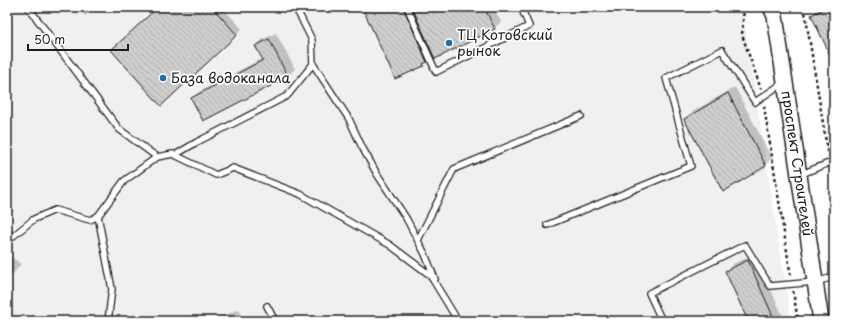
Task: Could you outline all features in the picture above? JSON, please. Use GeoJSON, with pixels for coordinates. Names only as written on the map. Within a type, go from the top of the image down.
{"type":"FeatureCollection","features":[{"type":"Feature","properties":{"kind":"main road","name":"проспект Строителей"},"geometry":{"type":"LineString","coordinates":[[771,7],[775,16],[821,321]]}},
{"type":"Feature","properties":{"kind":"lane"},"geometry":{"type":"LineString","coordinates":[[28,7],[119,129],[156,157]]}},
{"type":"Feature","properties":{"kind":"lane"},"geometry":{"type":"LineString","coordinates":[[293,7],[299,14],[312,40],[312,64],[349,119],[377,174],[406,218],[425,254],[440,292]]}},
{"type":"Feature","properties":{"kind":"lane"},"geometry":{"type":"LineString","coordinates":[[406,7],[436,72],[529,26],[521,7]]}},
{"type":"Feature","properties":{"kind":"lane"},"geometry":{"type":"LineString","coordinates":[[547,225],[692,166],[666,78],[722,50],[755,102],[785,81]]}},
{"type":"Feature","properties":{"kind":"lane"},"geometry":{"type":"LineString","coordinates":[[175,155],[197,142],[287,96],[312,64]]}},
{"type":"Feature","properties":{"kind":"lane"},"geometry":{"type":"LineString","coordinates":[[418,240],[454,169],[581,116]]}},
{"type":"Feature","properties":{"kind":"lane"},"geometry":{"type":"LineString","coordinates":[[7,241],[34,219],[55,210],[90,220],[98,216],[124,181],[156,157],[173,154],[216,175],[233,168],[300,194],[390,246],[430,275],[458,321]]}},
{"type":"Feature","properties":{"kind":"lane"},"geometry":{"type":"LineString","coordinates":[[799,175],[832,162]]}},
{"type":"Feature","properties":{"kind":"lane"},"geometry":{"type":"LineString","coordinates":[[98,216],[112,289],[108,321]]}},
{"type":"Feature","properties":{"kind":"lane"},"geometry":{"type":"LineString","coordinates":[[662,321],[649,293],[745,245],[770,286],[815,282],[834,277]]}},
{"type":"Feature","properties":{"kind":"lane"},"geometry":{"type":"LineString","coordinates":[[267,306],[275,321]]}},
{"type":"Feature","properties":{"kind":"path"},"geometry":{"type":"LineString","coordinates":[[744,7],[742,35],[763,96],[798,321]]}},
{"type":"Feature","properties":{"kind":"path"},"geometry":{"type":"LineString","coordinates":[[803,7],[806,12],[832,162],[834,189]]}},
{"type":"Feature","properties":{"kind":"shaded area"},"geometry":{"type":"Polygon","coordinates":[[[7,7],[742,7],[791,321],[7,321],[7,7]]]}},
{"type":"Feature","properties":{"kind":"building","name":"База водоканала"},"geometry":{"type":"Polygon","coordinates":[[[158,7],[212,7],[237,35],[161,106],[111,50],[158,7]]]}},
{"type":"Feature","properties":{"kind":"building"},"geometry":{"type":"Polygon","coordinates":[[[362,7],[403,7],[427,62],[423,64],[424,66],[395,79],[362,7]]]}},
{"type":"Feature","properties":{"kind":"building","name":"ТЦ Котовский рынок"},"geometry":{"type":"Polygon","coordinates":[[[412,7],[484,7],[495,29],[435,59],[412,7]]]}},
{"type":"Feature","properties":{"kind":"building"},"geometry":{"type":"Polygon","coordinates":[[[828,7],[834,7],[834,63],[811,15],[828,7]]]}},
{"type":"Feature","properties":{"kind":"building"},"geometry":{"type":"Polygon","coordinates":[[[269,39],[288,77],[203,121],[191,98],[263,60],[255,46],[269,39]]]}},
{"type":"Feature","properties":{"kind":"building"},"geometry":{"type":"Polygon","coordinates":[[[728,93],[766,166],[723,192],[684,119],[728,93]]]}},
{"type":"Feature","properties":{"kind":"building"},"geometry":{"type":"Polygon","coordinates":[[[748,260],[775,321],[748,321],[725,271],[748,260]]]}},
{"type":"Feature","properties":{"kind":"place","name":"ТЦ Котовский рынок"},"geometry":{"type":"Point","coordinates":[449,43]}},
{"type":"Feature","properties":{"kind":"place","name":"База водоканала"},"geometry":{"type":"Point","coordinates":[163,78]}}]}
